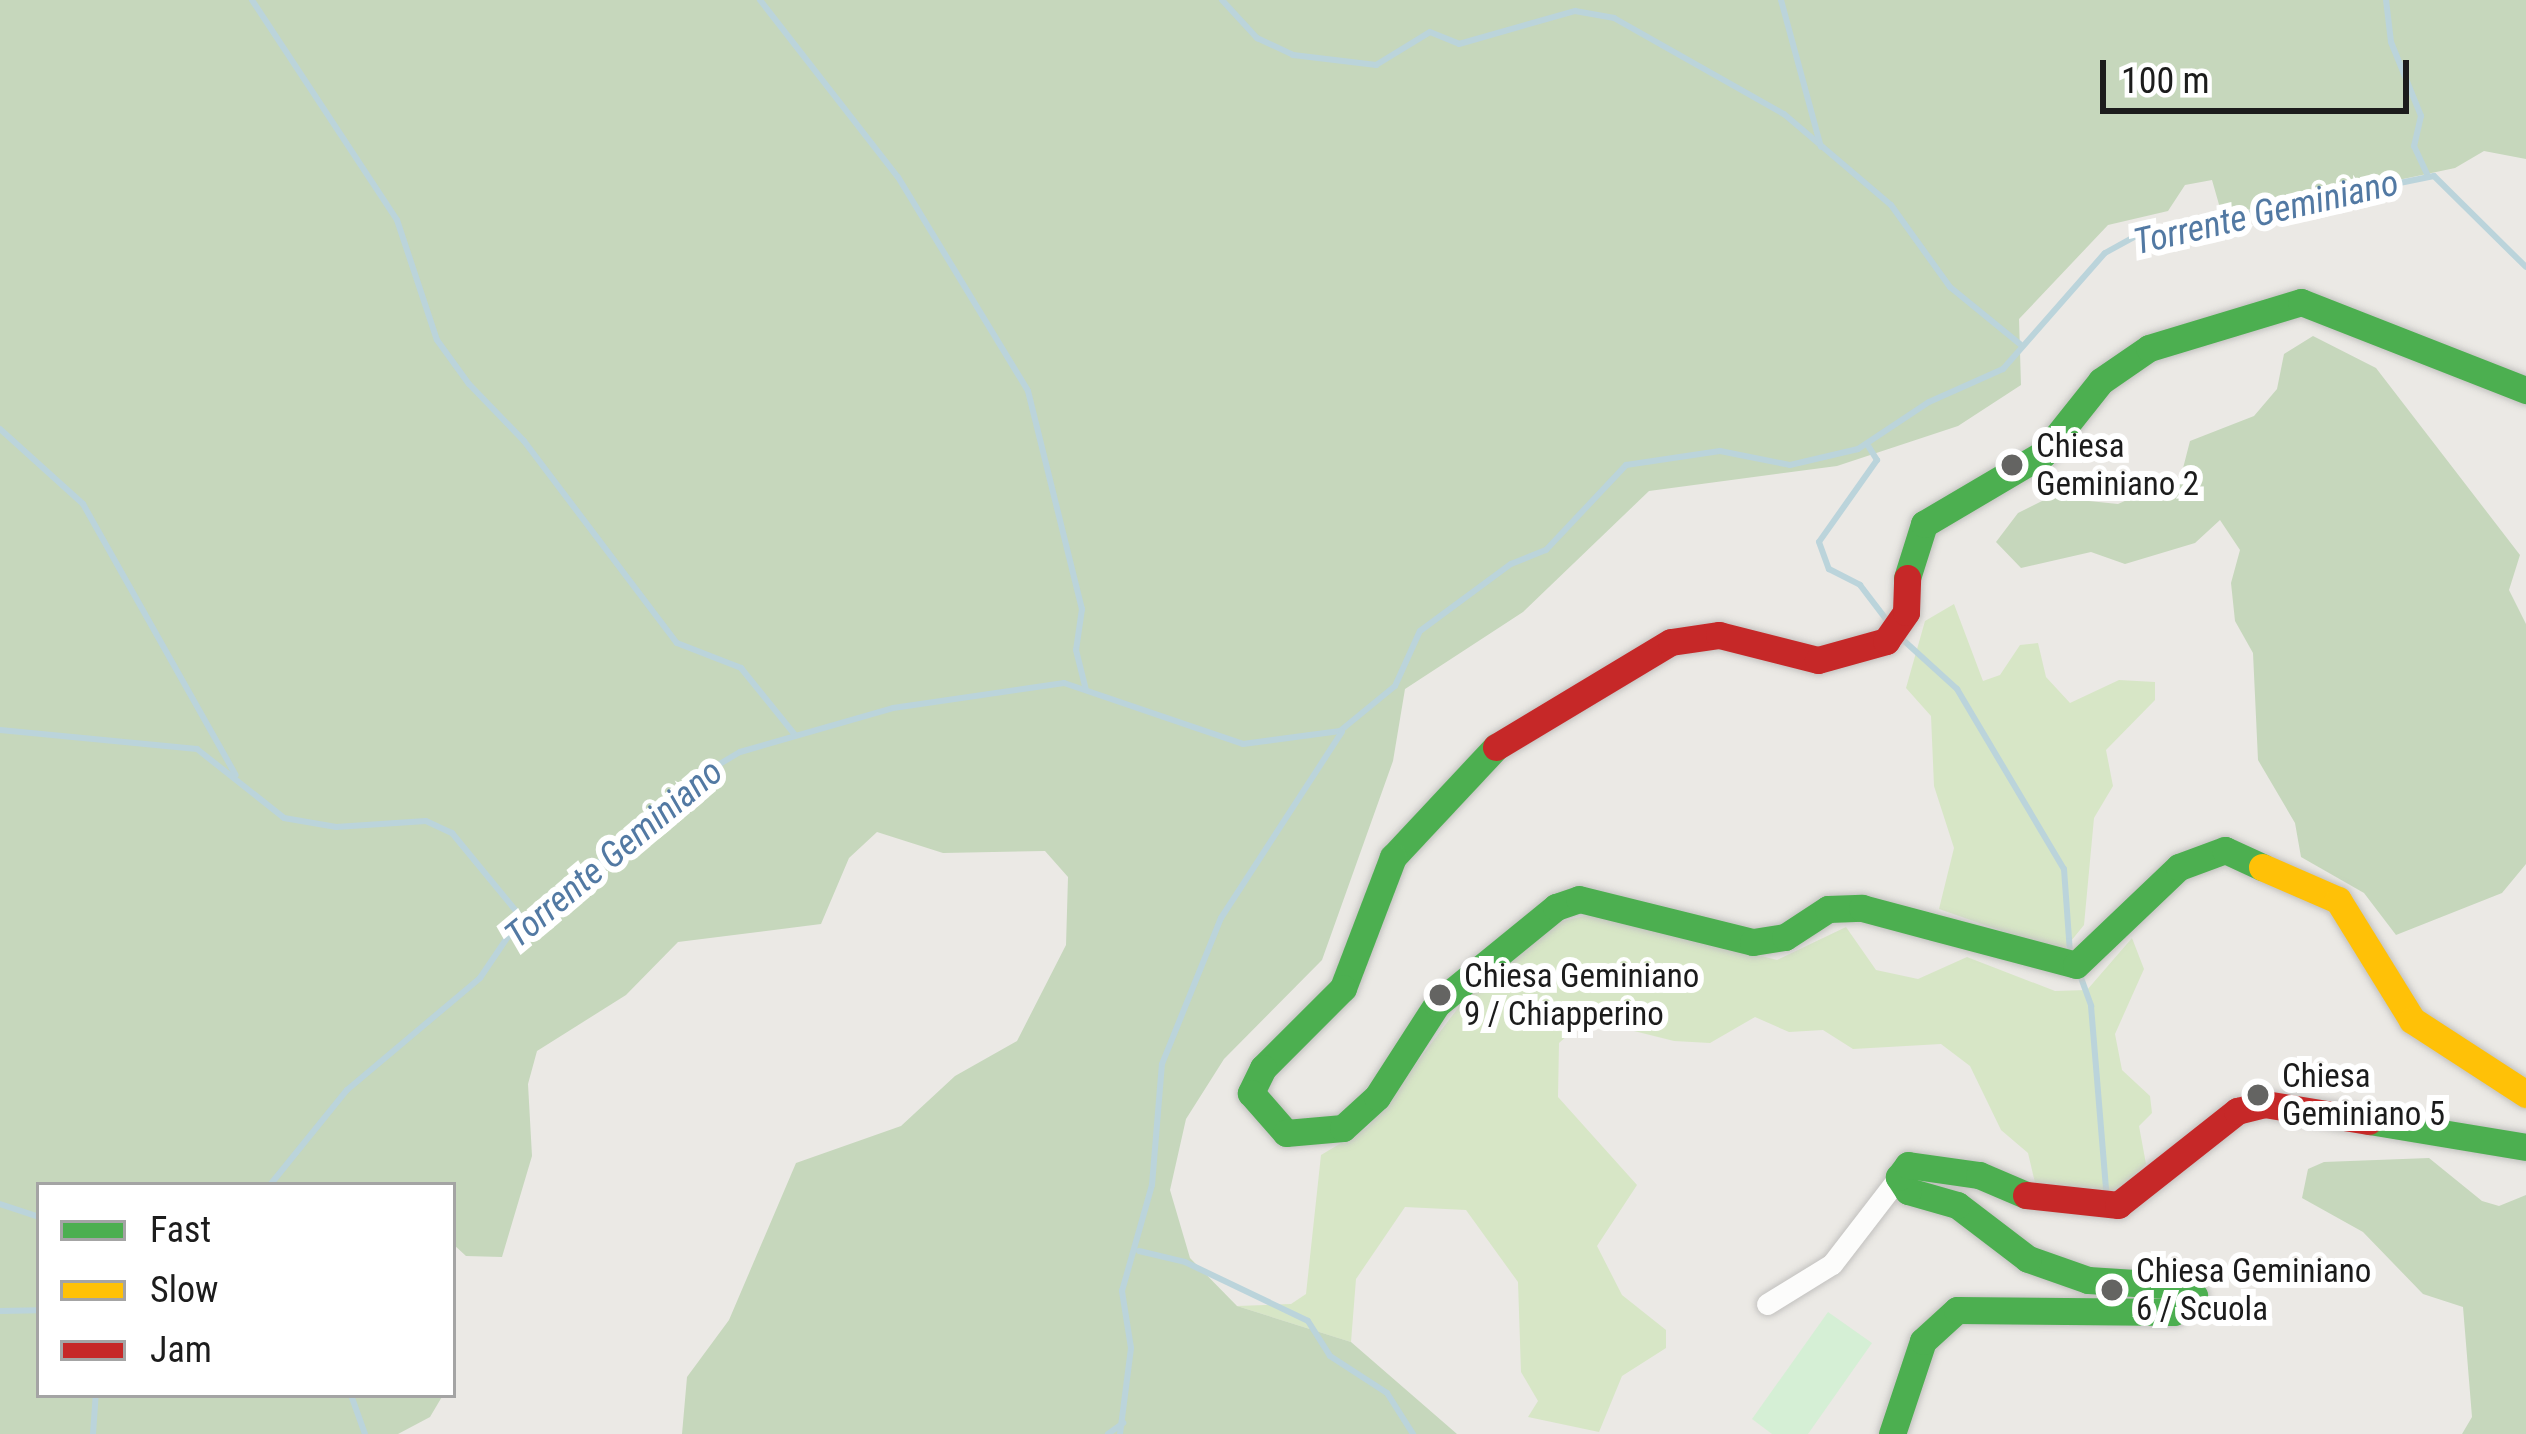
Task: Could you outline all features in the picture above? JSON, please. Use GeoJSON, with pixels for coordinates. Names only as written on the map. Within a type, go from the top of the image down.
{"type":"FeatureCollection","features":[{"type":"Feature","properties":{"kind":"street"},"geometry":{"type":"LineString","coordinates":[[2526,390],[2301,302],[2149,348],[2101,381],[2043,454],[1924,524],[1908,556],[1906,612],[1886,641],[1818,660],[1718,635],[1671,642],[1491,750],[1393,857],[1343,988],[1263,1068],[1251,1093],[1286,1132],[1343,1127],[1378,1097],[1437,1004],[1556,907],[1579,899],[1753,942],[1784,938],[1828,909],[1862,908],[2076,965],[2179,867],[2225,850],[2338,900],[2412,1020],[2526,1094]]}},
{"type":"Feature","properties":{"kind":"street"},"geometry":{"type":"LineString","coordinates":[[1767,1304],[1832,1264],[1899,1177],[1925,1161],[2047,1204],[2117,1205],[2237,1111],[2265,1104],[2526,1147]]}},
{"type":"Feature","properties":{"kind":"street"},"geometry":{"type":"LineString","coordinates":[[1892,1434],[1923,1341],[1957,1310],[2180,1312],[2194,1296],[2181,1286],[2088,1280],[2028,1258],[1957,1204],[1908,1191],[1899,1177]]}},
{"type":"Feature","properties":{"kind":"green space"},"geometry":{"type":"Polygon","coordinates":[[[0,0],[2526,0],[2526,159],[2484,151],[2455,168],[2257,210],[2220,208],[2212,180],[2185,185],[2168,211],[2108,225],[2019,319],[2021,385],[1958,426],[1837,466],[1649,491],[1523,612],[1405,689],[1393,761],[1322,960],[1224,1059],[1186,1119],[1170,1190],[1190,1258],[1237,1306],[1351,1342],[1457,1434],[682,1434],[687,1377],[729,1320],[796,1163],[901,1126],[955,1076],[1017,1041],[1066,945],[1068,877],[1045,851],[943,853],[877,832],[849,858],[821,924],[678,942],[626,995],[537,1051],[528,1084],[532,1156],[502,1257],[466,1256],[456,1247],[456,1182],[36,1182],[36,1398],[441,1398],[430,1417],[398,1434],[0,1434],[0,0]]]}},
{"type":"Feature","properties":{"kind":"green space"},"geometry":{"type":"Polygon","coordinates":[[[2313,336],[2376,368],[2520,555],[2509,590],[2526,624],[2526,864],[2502,893],[2396,935],[2364,893],[2301,857],[2295,823],[2258,760],[2253,653],[2235,621],[2231,583],[2240,550],[2220,520],[2195,543],[2125,564],[2091,552],[2021,568],[1996,542],[2018,513],[2050,497],[2118,504],[2181,476],[2190,441],[2254,416],[2277,389],[2284,354],[2313,336]]]}},
{"type":"Feature","properties":{"kind":"green space"},"geometry":{"type":"Polygon","coordinates":[[[1954,604],[1983,681],[2000,675],[2020,645],[2038,643],[2046,677],[2070,703],[2119,680],[2155,682],[2155,700],[2106,750],[2113,786],[2094,818],[2084,925],[2062,952],[1939,909],[1954,848],[1934,786],[1931,716],[1906,688],[1925,621],[1954,604]]]}},
{"type":"Feature","properties":{"kind":"green space"},"geometry":{"type":"Polygon","coordinates":[[[1594,914],[1777,960],[1846,927],[1876,970],[1918,979],[1967,957],[2055,991],[2087,990],[2132,938],[2144,969],[2115,1034],[2122,1070],[2150,1096],[2152,1113],[2139,1126],[2146,1164],[2122,1189],[2088,1198],[2036,1187],[2028,1153],[2001,1130],[1970,1066],[1941,1044],[1853,1049],[1823,1030],[1789,1032],[1755,1017],[1710,1043],[1674,1041],[1586,1019],[1559,1043],[1558,1097],[1637,1185],[1597,1246],[1622,1295],[1666,1330],[1666,1348],[1622,1376],[1599,1432],[1528,1417],[1538,1401],[1521,1372],[1518,1282],[1466,1210],[1405,1207],[1356,1279],[1351,1342],[1237,1306],[1291,1304],[1306,1294],[1321,1155],[1368,1127],[1464,1000],[1558,922],[1594,914]]]}},
{"type":"Feature","properties":{"kind":"green space"},"geometry":{"type":"Polygon","coordinates":[[[2429,1158],[2482,1201],[2499,1206],[2526,1195],[2526,1434],[2462,1434],[2472,1417],[2463,1307],[2423,1294],[2363,1232],[2302,1198],[2308,1169],[2324,1162],[2429,1158]]]}},
{"type":"Feature","properties":{"kind":"green space"},"geometry":{"type":"Polygon","coordinates":[[[1828,1312],[1872,1343],[1808,1434],[1772,1434],[1752,1419],[1828,1312]]]}},
{"type":"Feature","properties":{"kind":"waterway"},"geometry":{"type":"LineString","coordinates":[[252,0],[397,220],[437,340],[469,384],[524,441],[677,643],[741,668],[795,735]]}},
{"type":"Feature","properties":{"kind":"waterway"},"geometry":{"type":"LineString","coordinates":[[760,0],[898,177],[1028,391],[1082,609],[1076,650],[1086,690]]}},
{"type":"Feature","properties":{"kind":"waterway"},"geometry":{"type":"LineString","coordinates":[[1222,0],[1257,38],[1293,55],[1376,65],[1430,32],[1459,44],[1575,11],[1614,18],[1784,114],[1891,205],[1950,287],[2020,344]]}},
{"type":"Feature","properties":{"kind":"waterway"},"geometry":{"type":"LineString","coordinates":[[1781,0],[1821,147]]}},
{"type":"Feature","properties":{"kind":"waterway"},"geometry":{"type":"LineString","coordinates":[[2386,0],[2391,42],[2421,116],[2414,146],[2428,176]]}},
{"type":"Feature","properties":{"kind":"waterway","name":"Torrente Geminiano"},"geometry":{"type":"LineString","coordinates":[[272,1182],[347,1090],[480,978],[507,938],[638,830],[662,823],[696,778],[740,752],[893,708],[1064,683],[1243,744],[1340,731],[1395,686],[1420,631],[1511,564],[1546,550],[1626,465],[1720,451],[1790,465],[1858,449],[1929,402],[2003,369],[2105,253],[2134,237],[2434,176],[2526,267]]}},
{"type":"Feature","properties":{"kind":"waterway"},"geometry":{"type":"LineString","coordinates":[[0,429],[83,504],[236,775]]}},
{"type":"Feature","properties":{"kind":"waterway"},"geometry":{"type":"LineString","coordinates":[[1867,444],[1877,460],[1819,542],[1829,569],[1860,585],[1889,623]]}},
{"type":"Feature","properties":{"kind":"waterway"},"geometry":{"type":"LineString","coordinates":[[1901,638],[1957,689],[2064,869],[2070,952]]}},
{"type":"Feature","properties":{"kind":"waterway"},"geometry":{"type":"LineString","coordinates":[[0,730],[197,749],[284,818],[336,827],[426,821],[452,833],[525,922]]}},
{"type":"Feature","properties":{"kind":"waterway"},"geometry":{"type":"LineString","coordinates":[[1120,1434],[1131,1348],[1122,1291],[1152,1185],[1162,1064],[1221,918],[1342,732]]}},
{"type":"Feature","properties":{"kind":"waterway"},"geometry":{"type":"LineString","coordinates":[[2080,975],[2091,1006],[2106,1189]]}},
{"type":"Feature","properties":{"kind":"waterway"},"geometry":{"type":"LineString","coordinates":[[0,1204],[36,1216]]}},
{"type":"Feature","properties":{"kind":"waterway"},"geometry":{"type":"LineString","coordinates":[[1139,1251],[1185,1262],[1308,1321],[1330,1356],[1387,1393],[1413,1434]]}},
{"type":"Feature","properties":{"kind":"waterway","name":"Torrente Geminiano"},"geometry":{"type":"LineString","coordinates":[[0,1311],[36,1310]]}},
{"type":"Feature","properties":{"kind":"waterway"},"geometry":{"type":"LineString","coordinates":[[93,1434],[96,1398]]}},
{"type":"Feature","properties":{"kind":"waterway"},"geometry":{"type":"LineString","coordinates":[[352,1398],[365,1434]]}},
{"type":"Feature","properties":{"kind":"waterway"},"geometry":{"type":"LineString","coordinates":[[1108,1434],[1123,1423]]}},
{"type":"Feature","properties":{"kind":"traffic: fast"},"geometry":{"type":"LineString","coordinates":[[1907,578],[1924,524],[2043,454],[2101,381],[2149,348],[2301,302],[2526,390]]}},
{"type":"Feature","properties":{"kind":"traffic: fast"},"geometry":{"type":"LineString","coordinates":[[1496,747],[1393,857],[1343,988],[1263,1068],[1251,1093],[1286,1133],[1343,1128],[1377,1097],[1437,1004],[1556,907],[1579,899],[1753,942],[1785,937],[1828,909],[1862,908],[2076,965],[2179,867],[2225,850],[2262,867]]}},
{"type":"Feature","properties":{"kind":"traffic: fast"},"geometry":{"type":"LineString","coordinates":[[2369,1121],[2526,1147]]}},
{"type":"Feature","properties":{"kind":"traffic: fast"},"geometry":{"type":"LineString","coordinates":[[1892,1434],[1923,1341],[1957,1310],[2174,1312],[2194,1296],[2181,1286],[2088,1280],[2028,1259],[1957,1205],[1908,1191],[1899,1177],[1908,1165],[1979,1175],[2026,1195]]}},
{"type":"Feature","properties":{"kind":"traffic: slow"},"geometry":{"type":"LineString","coordinates":[[2262,867],[2338,900],[2412,1020],[2526,1094]]}},
{"type":"Feature","properties":{"kind":"traffic: jam"},"geometry":{"type":"LineString","coordinates":[[1496,747],[1671,642],[1719,635],[1818,660],[1886,641],[1906,612],[1907,578]]}},
{"type":"Feature","properties":{"kind":"traffic: jam"},"geometry":{"type":"LineString","coordinates":[[2026,1195],[2118,1205],[2237,1111],[2265,1104],[2369,1121]]}},
{"type":"Feature","properties":{"kind":"place","name":"Chiesa Geminiano 2"},"geometry":{"type":"Point","coordinates":[2012,465]}},
{"type":"Feature","properties":{"kind":"place","name":"Chiesa Geminiano 9 / Chiapperino"},"geometry":{"type":"Point","coordinates":[1440,995]}},
{"type":"Feature","properties":{"kind":"place","name":"Chiesa Geminiano 5"},"geometry":{"type":"Point","coordinates":[2258,1095]}},
{"type":"Feature","properties":{"kind":"place","name":"Chiesa Geminiano 6 / Scuola"},"geometry":{"type":"Point","coordinates":[2112,1290]}}]}
